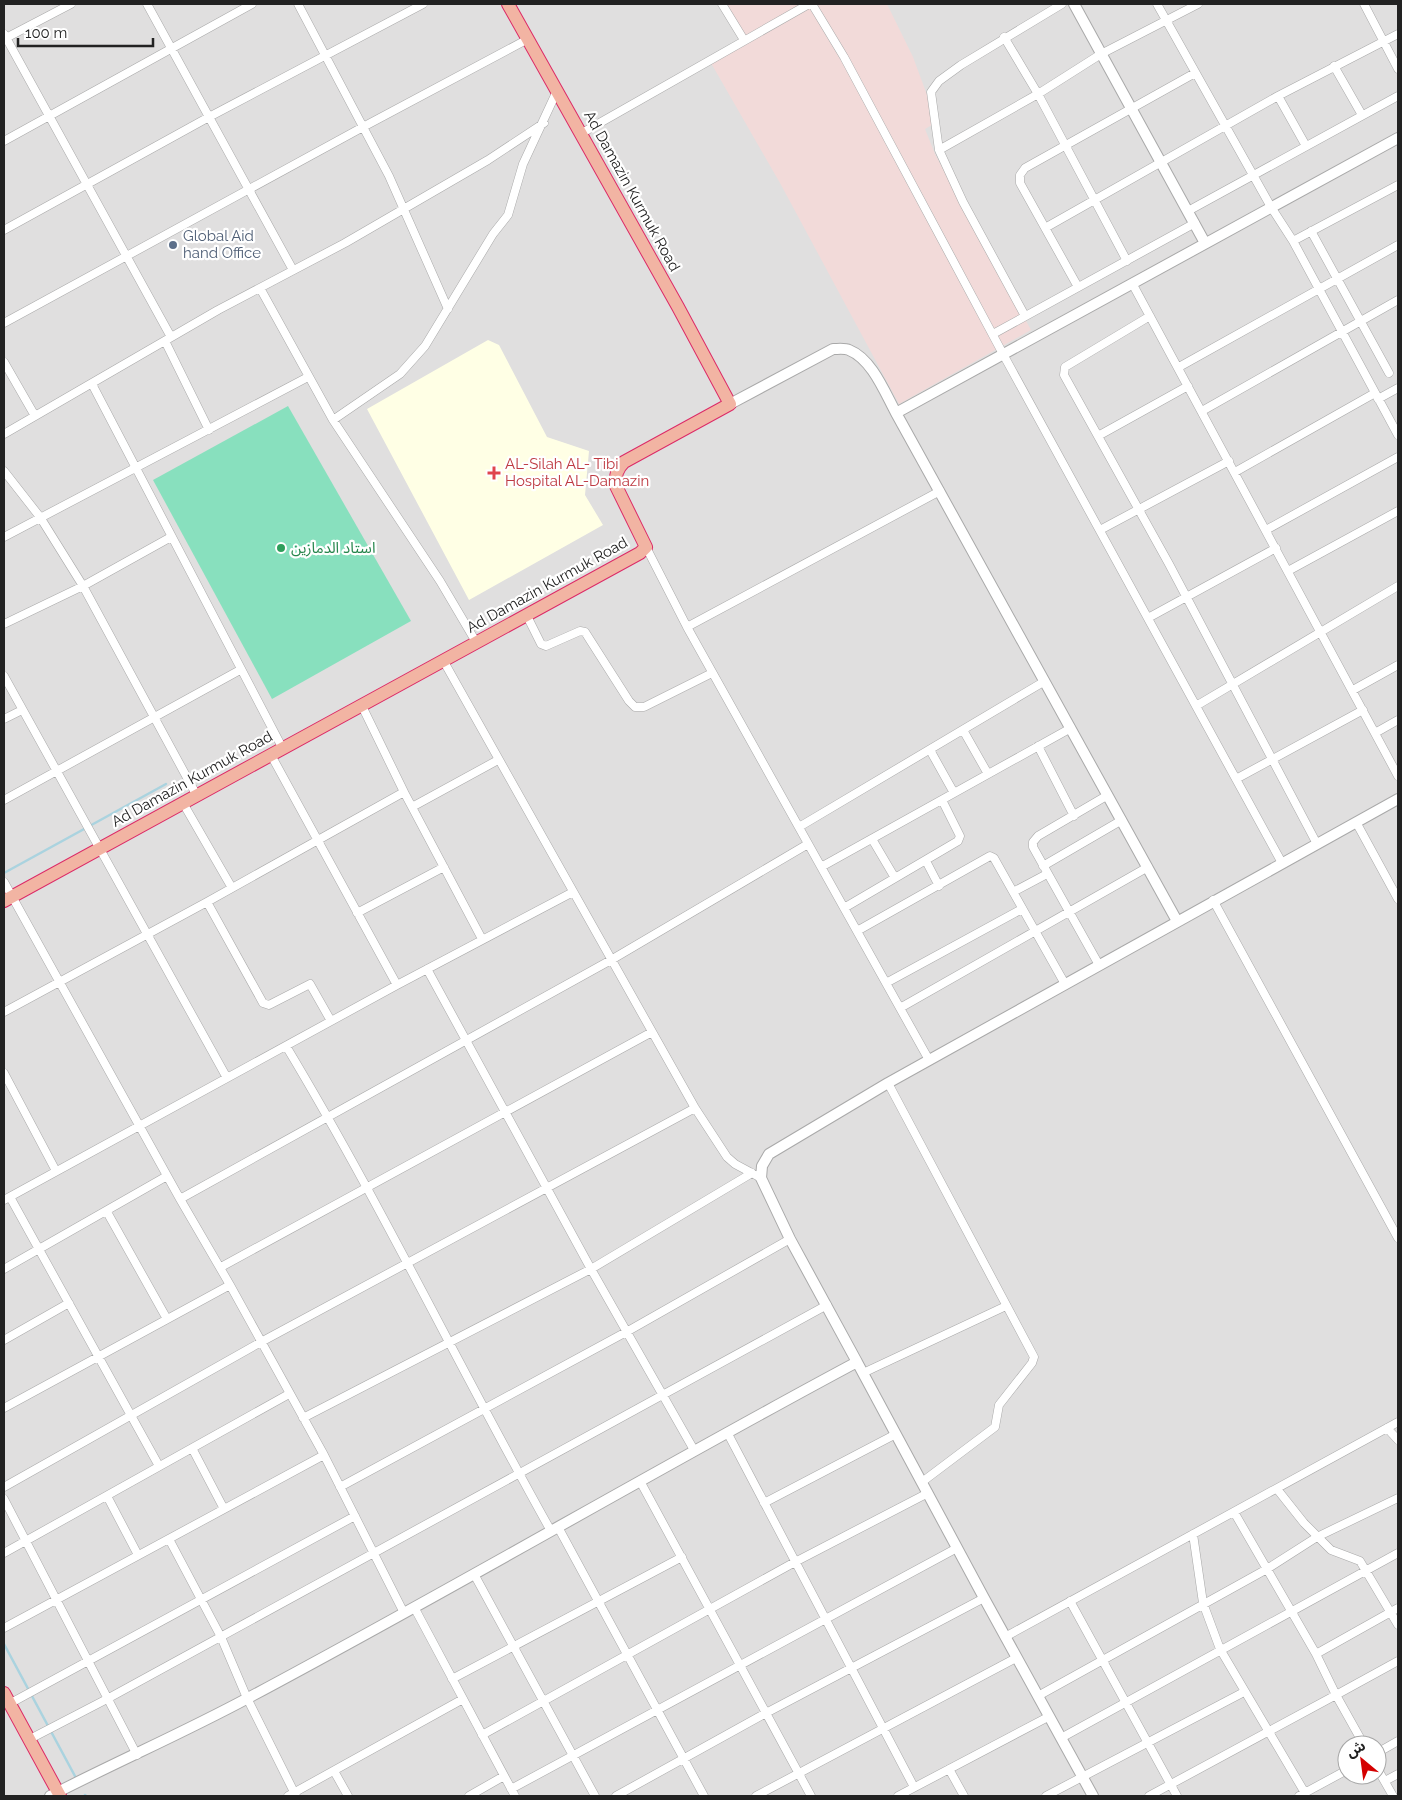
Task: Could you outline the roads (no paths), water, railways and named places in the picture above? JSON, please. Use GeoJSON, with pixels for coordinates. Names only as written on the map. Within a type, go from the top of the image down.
{"type":"FeatureCollection","features":[{"type":"Feature","properties":{"kind":"highway","name":"Ad Damazin Kurmuk Road"},"geometry":{"type":"LineString","coordinates":[[8,899],[361,704],[527,616],[640,553],[646,547],[616,486],[615,478],[619,467],[624,462],[730,404],[582,133],[508,4]]}},
{"type":"Feature","properties":{"kind":"highway"},"geometry":{"type":"LineString","coordinates":[[7,1699],[56,1795]]}},
{"type":"Feature","properties":{"kind":"street"},"geometry":{"type":"LineString","coordinates":[[71,4],[4,37],[50,116],[126,256],[168,339],[209,430]]}},
{"type":"Feature","properties":{"kind":"street"},"geometry":{"type":"LineString","coordinates":[[147,4],[294,270]]}},
{"type":"Feature","properties":{"kind":"street"},"geometry":{"type":"LineString","coordinates":[[4,141],[252,4]]}},
{"type":"Feature","properties":{"kind":"street"},"geometry":{"type":"LineString","coordinates":[[298,4],[404,208],[425,262],[448,309]]}},
{"type":"Feature","properties":{"kind":"street"},"geometry":{"type":"LineString","coordinates":[[4,230],[209,117],[423,4]]}},
{"type":"Feature","properties":{"kind":"street"},"geometry":{"type":"LineString","coordinates":[[722,4],[744,40]]}},
{"type":"Feature","properties":{"kind":"street"},"geometry":{"type":"LineString","coordinates":[[582,133],[744,40],[811,4],[844,57],[1003,354],[1282,863]]}},
{"type":"Feature","properties":{"kind":"street"},"geometry":{"type":"LineString","coordinates":[[1025,316],[963,202],[939,150],[935,138],[930,92],[939,81],[954,70],[1004,37],[1062,4]]}},
{"type":"Feature","properties":{"kind":"street"},"geometry":{"type":"LineString","coordinates":[[1074,4],[1205,243]]}},
{"type":"Feature","properties":{"kind":"street"},"geometry":{"type":"LineString","coordinates":[[1157,4],[1254,174],[1271,208],[1293,242],[1398,435]]}},
{"type":"Feature","properties":{"kind":"street"},"geometry":{"type":"LineString","coordinates":[[939,150],[1038,94],[1101,54],[1198,4]]}},
{"type":"Feature","properties":{"kind":"street"},"geometry":{"type":"LineString","coordinates":[[1364,4],[1398,69]]}},
{"type":"Feature","properties":{"kind":"street"},"geometry":{"type":"LineString","coordinates":[[1045,228],[1278,96],[1398,34]]}},
{"type":"Feature","properties":{"kind":"street"},"geometry":{"type":"LineString","coordinates":[[1004,37],[1038,94],[1127,261]]}},
{"type":"Feature","properties":{"kind":"street"},"geometry":{"type":"LineString","coordinates":[[4,323],[528,39]]}},
{"type":"Feature","properties":{"kind":"street"},"geometry":{"type":"LineString","coordinates":[[1334,66],[1362,115]]}},
{"type":"Feature","properties":{"kind":"street"},"geometry":{"type":"LineString","coordinates":[[1078,287],[1020,183],[1020,175],[1025,168],[1195,73]]}},
{"type":"Feature","properties":{"kind":"street"},"geometry":{"type":"LineString","coordinates":[[333,420],[400,374],[425,346],[493,234],[508,215],[523,164],[544,123],[557,91]]}},
{"type":"Feature","properties":{"kind":"street"},"geometry":{"type":"LineString","coordinates":[[1278,96],[1306,146]]}},
{"type":"Feature","properties":{"kind":"street"},"geometry":{"type":"LineString","coordinates":[[1188,210],[1398,96]]}},
{"type":"Feature","properties":{"kind":"street"},"geometry":{"type":"LineString","coordinates":[[4,434],[168,339],[488,160],[544,123]]}},
{"type":"Feature","properties":{"kind":"street"},"geometry":{"type":"LineString","coordinates":[[896,413],[1398,138]]}},
{"type":"Feature","properties":{"kind":"street"},"geometry":{"type":"LineString","coordinates":[[1293,242],[1398,184]]}},
{"type":"Feature","properties":{"kind":"street"},"geometry":{"type":"LineString","coordinates":[[993,334],[1195,223]]}},
{"type":"Feature","properties":{"kind":"street"},"geometry":{"type":"LineString","coordinates":[[1311,231],[1389,373]]}},
{"type":"Feature","properties":{"kind":"street"},"geometry":{"type":"LineString","coordinates":[[1179,367],[1398,245]]}},
{"type":"Feature","properties":{"kind":"street"},"geometry":{"type":"LineString","coordinates":[[1132,283],[1398,776]]}},
{"type":"Feature","properties":{"kind":"street"},"geometry":{"type":"LineString","coordinates":[[260,288],[333,420],[440,581],[476,642]]}},
{"type":"Feature","properties":{"kind":"street"},"geometry":{"type":"LineString","coordinates":[[1202,411],[1398,300]]}},
{"type":"Feature","properties":{"kind":"street"},"geometry":{"type":"LineString","coordinates":[[1150,316],[1065,367],[1064,375],[1233,684],[1317,844]]}},
{"type":"Feature","properties":{"kind":"street"},"geometry":{"type":"LineString","coordinates":[[730,404],[833,349],[848,349],[861,357],[896,413],[1177,921]]}},
{"type":"Feature","properties":{"kind":"street"},"geometry":{"type":"LineString","coordinates":[[4,362],[35,416]]}},
{"type":"Feature","properties":{"kind":"street"},"geometry":{"type":"LineString","coordinates":[[4,537],[308,377]]}},
{"type":"Feature","properties":{"kind":"street"},"geometry":{"type":"LineString","coordinates":[[92,384],[240,670],[283,748]]}},
{"type":"Feature","properties":{"kind":"street"},"geometry":{"type":"LineString","coordinates":[[1098,436],[1188,386]]}},
{"type":"Feature","properties":{"kind":"street"},"geometry":{"type":"LineString","coordinates":[[1235,472],[1377,396],[1398,388]]}},
{"type":"Feature","properties":{"kind":"street"},"geometry":{"type":"LineString","coordinates":[[1266,530],[1398,457]]}},
{"type":"Feature","properties":{"kind":"street"},"geometry":{"type":"LineString","coordinates":[[1100,530],[1229,461]]}},
{"type":"Feature","properties":{"kind":"street"},"geometry":{"type":"LineString","coordinates":[[4,470],[40,517],[83,586],[197,796]]}},
{"type":"Feature","properties":{"kind":"street"},"geometry":{"type":"LineString","coordinates":[[687,627],[940,492]]}},
{"type":"Feature","properties":{"kind":"street"},"geometry":{"type":"LineString","coordinates":[[1288,571],[1398,511]]}},
{"type":"Feature","properties":{"kind":"street"},"geometry":{"type":"LineString","coordinates":[[4,624],[83,586],[171,537]]}},
{"type":"Feature","properties":{"kind":"street"},"geometry":{"type":"LineString","coordinates":[[646,547],[712,673],[929,1060]]}},
{"type":"Feature","properties":{"kind":"street"},"geometry":{"type":"LineString","coordinates":[[1148,618],[1276,548]]}},
{"type":"Feature","properties":{"kind":"street"},"geometry":{"type":"LineString","coordinates":[[1196,706],[1398,586]]}},
{"type":"Feature","properties":{"kind":"street"},"geometry":{"type":"LineString","coordinates":[[527,616],[541,644],[546,646],[580,631],[584,632],[629,701],[635,706],[644,706],[712,673]]}},
{"type":"Feature","properties":{"kind":"street"},"geometry":{"type":"LineString","coordinates":[[444,660],[498,760],[695,1108],[727,1157],[735,1164],[757,1175],[1016,1658],[1093,1796]]}},
{"type":"Feature","properties":{"kind":"street"},"geometry":{"type":"LineString","coordinates":[[1353,690],[1398,665]]}},
{"type":"Feature","properties":{"kind":"street"},"geometry":{"type":"LineString","coordinates":[[4,800],[240,670]]}},
{"type":"Feature","properties":{"kind":"street"},"geometry":{"type":"LineString","coordinates":[[4,676],[56,773],[100,848],[227,1078]]}},
{"type":"Feature","properties":{"kind":"street"},"geometry":{"type":"LineString","coordinates":[[799,827],[1045,681]]}},
{"type":"Feature","properties":{"kind":"street"},"geometry":{"type":"LineString","coordinates":[[361,704],[404,792],[482,939]]}},
{"type":"Feature","properties":{"kind":"street"},"geometry":{"type":"LineString","coordinates":[[4,719],[22,710]]}},
{"type":"Feature","properties":{"kind":"street"},"geometry":{"type":"LineString","coordinates":[[1236,779],[1364,710]]}},
{"type":"Feature","properties":{"kind":"street"},"geometry":{"type":"LineString","coordinates":[[1375,733],[1398,720]]}},
{"type":"Feature","properties":{"kind":"street"},"geometry":{"type":"LineString","coordinates":[[821,867],[1071,728]]}},
{"type":"Feature","properties":{"kind":"street"},"geometry":{"type":"LineString","coordinates":[[963,730],[988,774]]}},
{"type":"Feature","properties":{"kind":"street"},"geometry":{"type":"LineString","coordinates":[[1038,746],[1074,816]]}},
{"type":"Feature","properties":{"kind":"street"},"geometry":{"type":"LineString","coordinates":[[930,750],[954,793]]}},
{"type":"Feature","properties":{"kind":"street"},"geometry":{"type":"LineString","coordinates":[[271,755],[397,984]]}},
{"type":"Feature","properties":{"kind":"street"},"geometry":{"type":"LineString","coordinates":[[412,807],[498,760]]}},
{"type":"Feature","properties":{"kind":"street"},"geometry":{"type":"LineString","coordinates":[[4,1012],[404,792]]}},
{"type":"Feature","properties":{"kind":"street"},"geometry":{"type":"LineString","coordinates":[[1099,965],[1047,874],[1033,847],[1033,842],[1038,836],[1108,796]]}},
{"type":"Feature","properties":{"kind":"street"},"geometry":{"type":"LineString","coordinates":[[303,1418],[591,1269],[757,1175],[769,1154],[888,1083],[1213,900],[1398,799]]}},
{"type":"Feature","properties":{"kind":"street"},"geometry":{"type":"LineString","coordinates":[[844,908],[926,861],[960,839],[942,800]]}},
{"type":"Feature","properties":{"kind":"street"},"geometry":{"type":"LineString","coordinates":[[183,803],[232,888]]}},
{"type":"Feature","properties":{"kind":"street"},"geometry":{"type":"LineString","coordinates":[[1043,866],[1122,820]]}},
{"type":"Feature","properties":{"kind":"street"},"geometry":{"type":"LineString","coordinates":[[1356,822],[1398,899]]}},
{"type":"Feature","properties":{"kind":"street"},"geometry":{"type":"LineString","coordinates":[[872,839],[895,878]]}},
{"type":"Feature","properties":{"kind":"street"},"geometry":{"type":"LineString","coordinates":[[180,1199],[611,960],[808,844]]}},
{"type":"Feature","properties":{"kind":"street"},"geometry":{"type":"LineString","coordinates":[[857,931],[990,856],[994,858],[1065,984]]}},
{"type":"Feature","properties":{"kind":"street"},"geometry":{"type":"LineString","coordinates":[[926,861],[939,886]]}},
{"type":"Feature","properties":{"kind":"street"},"geometry":{"type":"LineString","coordinates":[[357,914],[444,867]]}},
{"type":"Feature","properties":{"kind":"street"},"geometry":{"type":"LineString","coordinates":[[900,1008],[1148,867]]}},
{"type":"Feature","properties":{"kind":"street"},"geometry":{"type":"LineString","coordinates":[[1013,892],[1047,874]]}},
{"type":"Feature","properties":{"kind":"street"},"geometry":{"type":"LineString","coordinates":[[4,882],[8,899],[60,981],[324,1455],[404,1613]]}},
{"type":"Feature","properties":{"kind":"street"},"geometry":{"type":"LineString","coordinates":[[159,1466],[39,1249],[7,1199],[397,984],[573,892]]}},
{"type":"Feature","properties":{"kind":"street"},"geometry":{"type":"LineString","coordinates":[[1213,900],[1398,1238]]}},
{"type":"Feature","properties":{"kind":"street"},"geometry":{"type":"LineString","coordinates":[[207,902],[263,1003],[269,1005],[310,984],[331,1021]]}},
{"type":"Feature","properties":{"kind":"street"},"geometry":{"type":"LineString","coordinates":[[886,983],[1022,909]]}},
{"type":"Feature","properties":{"kind":"street"},"geometry":{"type":"LineString","coordinates":[[427,969],[468,1040],[591,1269],[694,1450]]}},
{"type":"Feature","properties":{"kind":"street"},"geometry":{"type":"LineString","coordinates":[[220,1267],[652,1032]]}},
{"type":"Feature","properties":{"kind":"street"},"geometry":{"type":"LineString","coordinates":[[286,1046],[367,1187],[519,1474],[598,1600],[704,1796]]}},
{"type":"Feature","properties":{"kind":"street"},"geometry":{"type":"LineString","coordinates":[[4,1074],[56,1171]]}},
{"type":"Feature","properties":{"kind":"street"},"geometry":{"type":"LineString","coordinates":[[888,1083],[1034,1357],[1032,1363],[999,1404],[995,1427],[922,1482]]}},
{"type":"Feature","properties":{"kind":"street"},"geometry":{"type":"LineString","coordinates":[[4,1487],[131,1413],[695,1108]]}},
{"type":"Feature","properties":{"kind":"street"},"geometry":{"type":"LineString","coordinates":[[4,1269],[107,1212],[167,1176]]}},
{"type":"Feature","properties":{"kind":"street"},"geometry":{"type":"LineString","coordinates":[[107,1212],[167,1319]]}},
{"type":"Feature","properties":{"kind":"street"},"geometry":{"type":"LineString","coordinates":[[340,1487],[628,1331],[790,1239]]}},
{"type":"Feature","properties":{"kind":"street"},"geometry":{"type":"LineString","coordinates":[[4,1408],[230,1285]]}},
{"type":"Feature","properties":{"kind":"street"},"geometry":{"type":"LineString","coordinates":[[4,1340],[69,1303]]}},
{"type":"Feature","properties":{"kind":"street"},"geometry":{"type":"LineString","coordinates":[[28,1740],[221,1638],[374,1552],[827,1305]]}},
{"type":"Feature","properties":{"kind":"street"},"geometry":{"type":"LineString","coordinates":[[863,1372],[1006,1306]]}},
{"type":"Feature","properties":{"kind":"street"},"geometry":{"type":"LineString","coordinates":[[56,1795],[247,1698],[404,1613],[694,1450],[857,1362]]}},
{"type":"Feature","properties":{"kind":"street"},"geometry":{"type":"LineString","coordinates":[[4,1552],[290,1394]]}},
{"type":"Feature","properties":{"kind":"street"},"geometry":{"type":"LineString","coordinates":[[1005,1637],[1398,1422]]}},
{"type":"Feature","properties":{"kind":"street"},"geometry":{"type":"LineString","coordinates":[[1387,1428],[1398,1440]]}},
{"type":"Feature","properties":{"kind":"street"},"geometry":{"type":"LineString","coordinates":[[727,1432],[914,1787]]}},
{"type":"Feature","properties":{"kind":"street"},"geometry":{"type":"LineString","coordinates":[[764,1503],[896,1434]]}},
{"type":"Feature","properties":{"kind":"street"},"geometry":{"type":"LineString","coordinates":[[192,1448],[224,1509]]}},
{"type":"Feature","properties":{"kind":"street"},"geometry":{"type":"LineString","coordinates":[[4,1628],[324,1455]]}},
{"type":"Feature","properties":{"kind":"street"},"geometry":{"type":"LineString","coordinates":[[640,1481],[811,1796]]}},
{"type":"Feature","properties":{"kind":"street"},"geometry":{"type":"LineString","coordinates":[[1276,1489],[1330,1550],[1355,1558],[1367,1570],[1395,1611],[1398,1625]]}},
{"type":"Feature","properties":{"kind":"street"},"geometry":{"type":"LineString","coordinates":[[482,1735],[795,1562],[928,1493]]}},
{"type":"Feature","properties":{"kind":"street"},"geometry":{"type":"LineString","coordinates":[[106,1496],[138,1555]]}},
{"type":"Feature","properties":{"kind":"street"},"geometry":{"type":"LineString","coordinates":[[1038,1696],[1267,1569],[1317,1537],[1398,1498]]}},
{"type":"Feature","properties":{"kind":"street"},"geometry":{"type":"LineString","coordinates":[[4,1499],[137,1755]]}},
{"type":"Feature","properties":{"kind":"street"},"geometry":{"type":"LineString","coordinates":[[1234,1512],[1316,1654],[1358,1735]]}},
{"type":"Feature","properties":{"kind":"street"},"geometry":{"type":"LineString","coordinates":[[7,1699],[88,1660],[202,1601],[355,1516]]}},
{"type":"Feature","properties":{"kind":"street"},"geometry":{"type":"LineString","coordinates":[[1193,1534],[1203,1603],[1220,1649],[1268,1731],[1302,1795],[1337,1776]]}},
{"type":"Feature","properties":{"kind":"street"},"geometry":{"type":"LineString","coordinates":[[169,1539],[221,1638],[293,1795],[463,1698]]}},
{"type":"Feature","properties":{"kind":"street"},"geometry":{"type":"LineString","coordinates":[[414,1607],[513,1793],[573,1755],[957,1548]]}},
{"type":"Feature","properties":{"kind":"street"},"geometry":{"type":"LineString","coordinates":[[1061,1738],[1291,1610],[1398,1553]]}},
{"type":"Feature","properties":{"kind":"street"},"geometry":{"type":"LineString","coordinates":[[452,1679],[682,1557]]}},
{"type":"Feature","properties":{"kind":"street"},"geometry":{"type":"LineString","coordinates":[[474,1574],[596,1796]]}},
{"type":"Feature","properties":{"kind":"street"},"geometry":{"type":"LineString","coordinates":[[616,1796],[766,1713],[984,1598]]}},
{"type":"Feature","properties":{"kind":"street"},"geometry":{"type":"LineString","coordinates":[[1070,1601],[1177,1796]]}},
{"type":"Feature","properties":{"kind":"street"},"geometry":{"type":"LineString","coordinates":[[1316,1654],[1395,1611]]}},
{"type":"Feature","properties":{"kind":"street"},"geometry":{"type":"LineString","coordinates":[[756,1796],[1016,1658]]}},
{"type":"Feature","properties":{"kind":"street"},"geometry":{"type":"LineString","coordinates":[[1149,1796],[1398,1661]]}},
{"type":"Feature","properties":{"kind":"street"},"geometry":{"type":"LineString","coordinates":[[1046,1796],[1244,1692]]}},
{"type":"Feature","properties":{"kind":"street"},"geometry":{"type":"LineString","coordinates":[[898,1796],[1048,1717]]}},
{"type":"Feature","properties":{"kind":"street"},"geometry":{"type":"LineString","coordinates":[[1387,1747],[1398,1741]]}},
{"type":"Feature","properties":{"kind":"street"},"geometry":{"type":"LineString","coordinates":[[949,1769],[964,1796]]}},
{"type":"Feature","properties":{"kind":"street"},"geometry":{"type":"LineString","coordinates":[[334,1771],[348,1796]]}},
{"type":"Feature","properties":{"kind":"street"},"geometry":{"type":"LineString","coordinates":[[469,1796],[504,1776]]}},
{"type":"Feature","properties":{"kind":"street"},"geometry":{"type":"LineString","coordinates":[[1387,1785],[1393,1796]]}},
{"type":"Feature","properties":{"kind":"waterway"},"geometry":{"type":"LineString","coordinates":[[4,873],[166,784]]}},
{"type":"Feature","properties":{"kind":"waterway"},"geometry":{"type":"LineString","coordinates":[[4,1644],[76,1778]]}},
{"type":"Feature","properties":{"kind":"place","name":"Global Aid hand Office"},"geometry":{"type":"Point","coordinates":[173,245]}},
{"type":"Feature","properties":{"kind":"place","name":"AL-Silah AL- Tibi Hospital AL-Damazin"},"geometry":{"type":"Point","coordinates":[494,473]}},
{"type":"Feature","properties":{"kind":"place","name":"استاد الدمازين"},"geometry":{"type":"Point","coordinates":[281,548]}}]}
